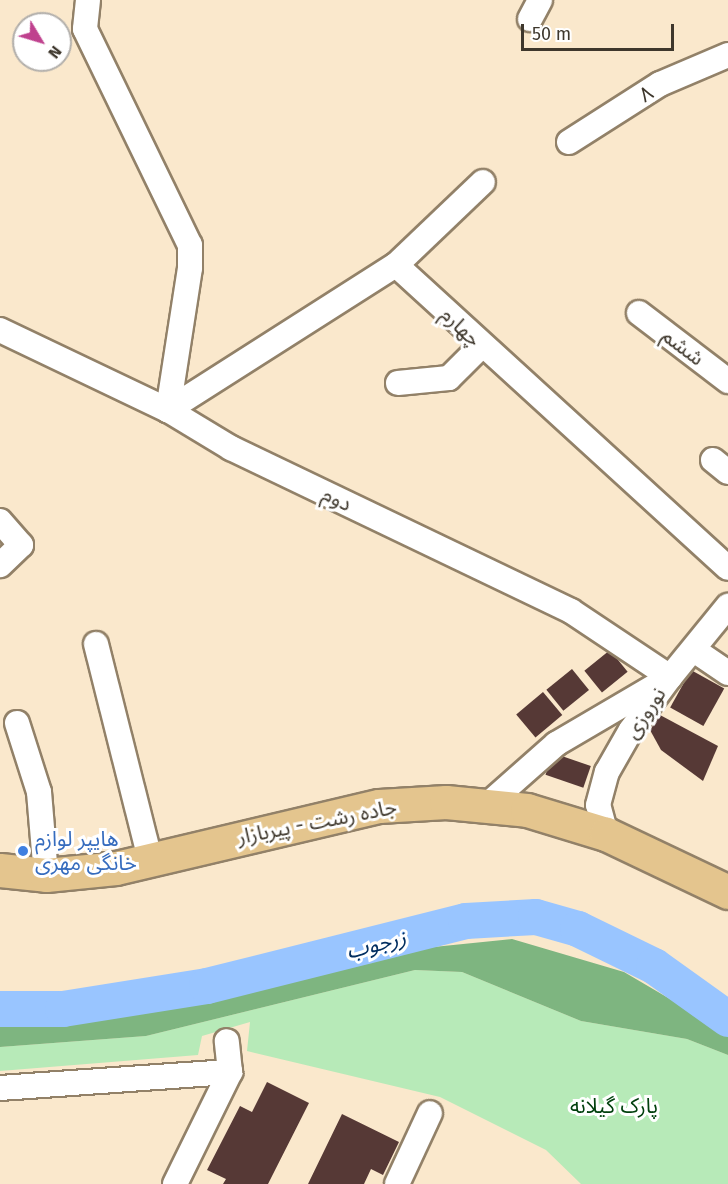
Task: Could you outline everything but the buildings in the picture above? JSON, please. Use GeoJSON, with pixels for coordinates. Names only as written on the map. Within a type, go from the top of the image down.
{"type":"FeatureCollection","features":[{"type":"Feature","properties":{"kind":"main road","name":"جاده رشت - پیربازار"},"geometry":{"type":"LineString","coordinates":[[0,870],[46,875],[116,868],[380,806],[446,802],[527,810],[606,834],[728,892]]}},
{"type":"Feature","properties":{"kind":"street"},"geometry":{"type":"LineString","coordinates":[[88,0],[85,29],[190,245],[168,410]]}},
{"type":"Feature","properties":{"kind":"street","name":"۸"},"geometry":{"type":"LineString","coordinates":[[569,142],[660,84],[728,55]]}},
{"type":"Feature","properties":{"kind":"street"},"geometry":{"type":"LineString","coordinates":[[168,410],[396,265],[483,182]]}},
{"type":"Feature","properties":{"kind":"street","name":"چهارم"},"geometry":{"type":"LineString","coordinates":[[396,265],[481,346],[728,568]]}},
{"type":"Feature","properties":{"kind":"street","name":"ششم"},"geometry":{"type":"LineString","coordinates":[[639,314],[728,381]]}},
{"type":"Feature","properties":{"kind":"street","name":"دوم"},"geometry":{"type":"LineString","coordinates":[[0,330],[168,410],[231,448],[571,611],[669,677]]}},
{"type":"Feature","properties":{"kind":"street"},"geometry":{"type":"LineString","coordinates":[[398,383],[449,378],[481,346]]}},
{"type":"Feature","properties":{"kind":"street"},"geometry":{"type":"LineString","coordinates":[[0,521],[21,544],[0,565]]}},
{"type":"Feature","properties":{"kind":"street","name":"نوروزی"},"geometry":{"type":"LineString","coordinates":[[606,834],[598,805],[608,772],[631,730],[669,677],[694,650],[728,606]]}},
{"type":"Feature","properties":{"kind":"street"},"geometry":{"type":"LineString","coordinates":[[96,644],[150,860]]}},
{"type":"Feature","properties":{"kind":"street"},"geometry":{"type":"LineString","coordinates":[[694,650],[728,674]]}},
{"type":"Feature","properties":{"kind":"street"},"geometry":{"type":"LineString","coordinates":[[486,806],[556,744],[669,677]]}},
{"type":"Feature","properties":{"kind":"street"},"geometry":{"type":"LineString","coordinates":[[17,723],[39,792],[46,875]]}},
{"type":"Feature","properties":{"kind":"street"},"geometry":{"type":"LineString","coordinates":[[175,1184],[230,1072],[227,1041]]}},
{"type":"Feature","properties":{"kind":"street"},"geometry":{"type":"LineString","coordinates":[[0,1088],[230,1072]]}},
{"type":"Feature","properties":{"kind":"street"},"geometry":{"type":"LineString","coordinates":[[397,1184],[430,1113]]}},
{"type":"Feature","properties":{"kind":"green space"},"geometry":{"type":"Polygon","coordinates":[[[512,939],[624,972],[728,1033],[728,1055],[687,1039],[581,1021],[462,972],[415,970],[146,1036],[0,1047],[0,1022],[108,1012],[209,996],[394,951],[512,939]]]}},
{"type":"Feature","properties":{"kind":"green space","name":"پارک گیلانه"},"geometry":{"type":"Polygon","coordinates":[[[415,970],[462,972],[581,1021],[687,1039],[728,1055],[728,1184],[581,1184],[546,1150],[440,1097],[247,1051],[250,1022],[202,1036],[198,1055],[0,1071],[0,1047],[146,1036],[415,970]]]}},
{"type":"Feature","properties":{"kind":"waterway","name":"زرجوب"},"geometry":{"type":"LineString","coordinates":[[0,1009],[63,1009],[207,986],[466,921],[536,917],[578,929],[654,966],[728,1019]]}},
{"type":"Feature","properties":{"kind":"place","name":"هایپر لوازم خانگی مهری"},"geometry":{"type":"Point","coordinates":[23,851]}}]}
